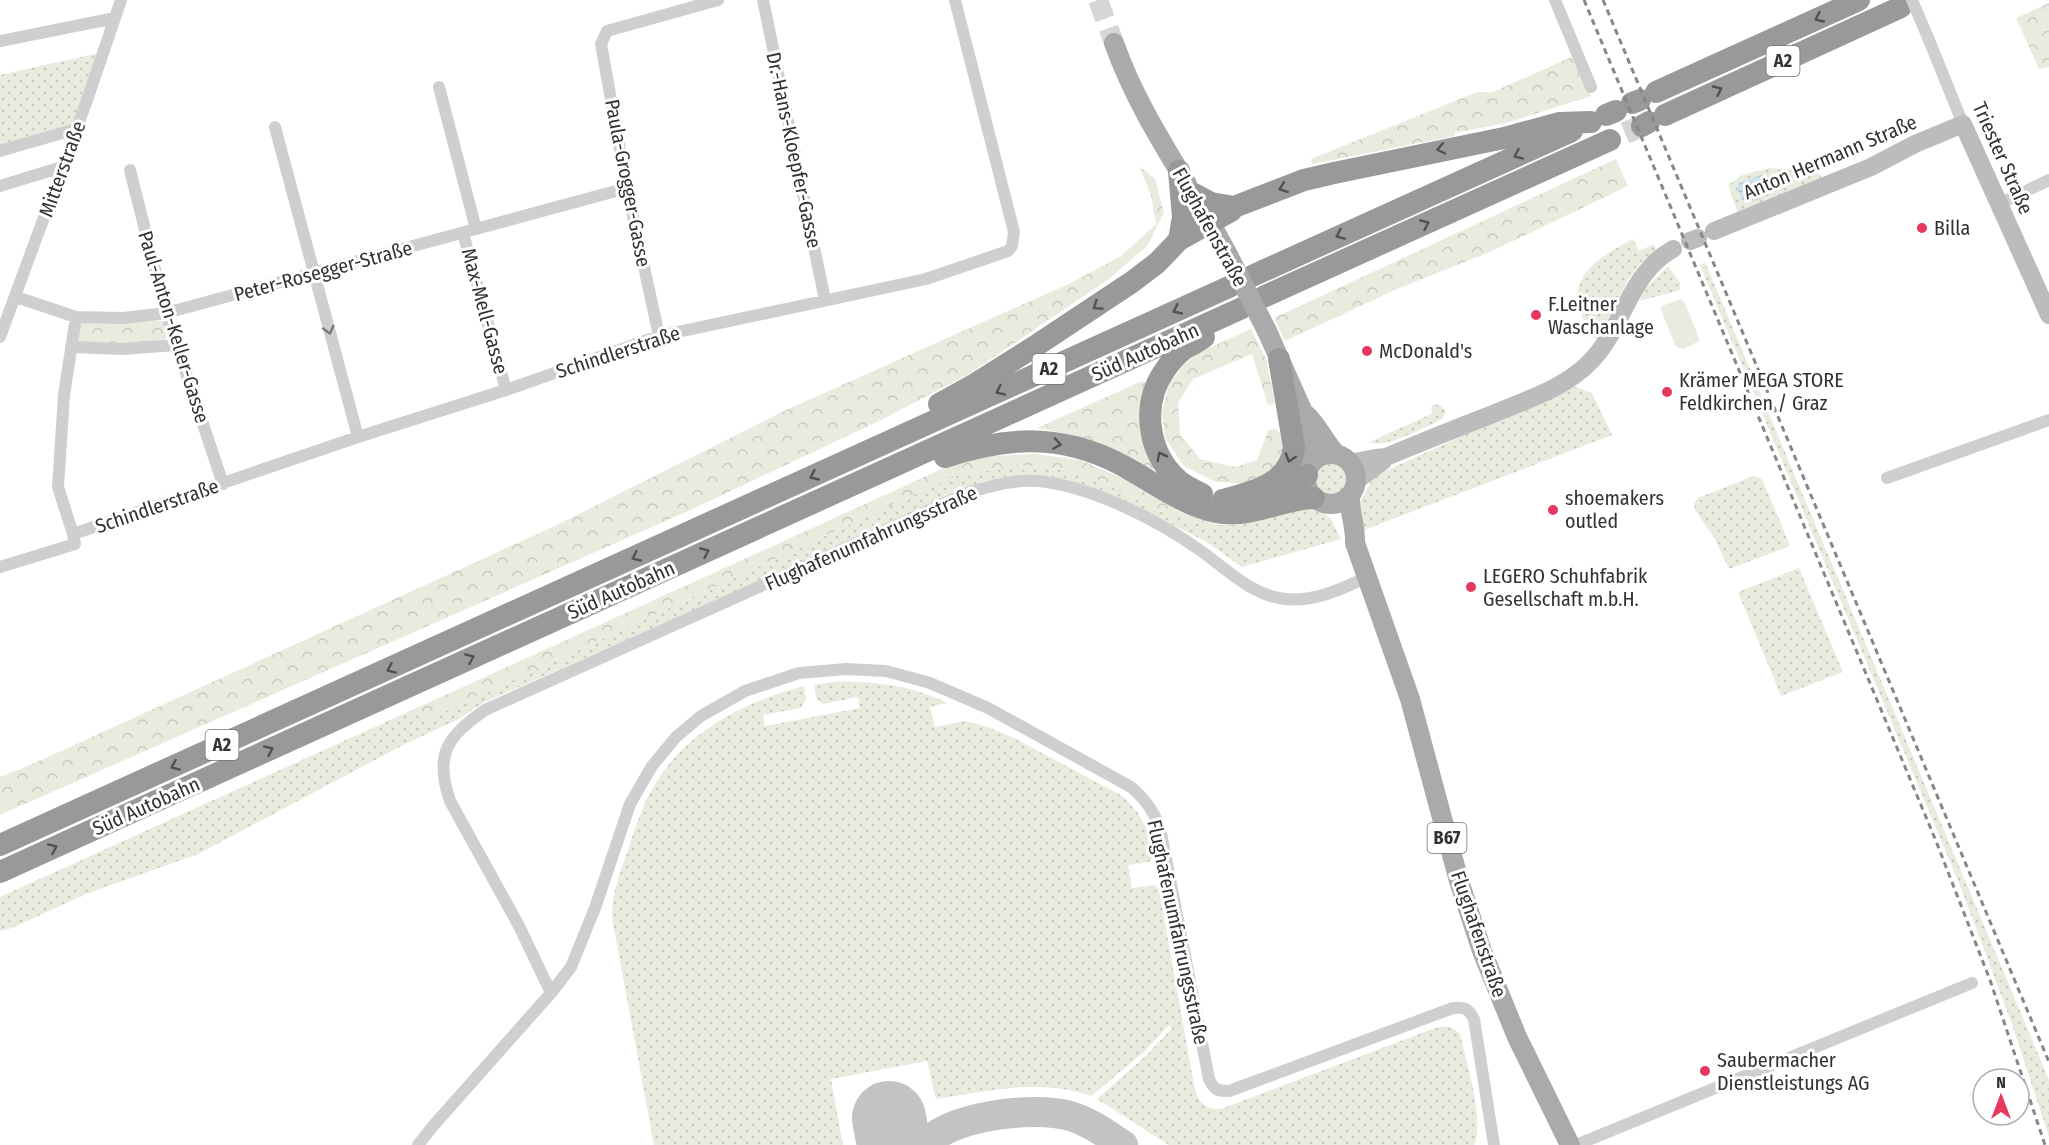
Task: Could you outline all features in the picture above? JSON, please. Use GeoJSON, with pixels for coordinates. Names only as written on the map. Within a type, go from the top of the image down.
{"type":"FeatureCollection","features":[{"type":"Feature","properties":{"kind":"highway","name":"A2"},"geometry":{"type":"LineString","coordinates":[[1252,276],[1859,0]]}},
{"type":"Feature","properties":{"kind":"highway","name":"A2"},"geometry":{"type":"LineString","coordinates":[[1263,297],[1906,3]]}},
{"type":"Feature","properties":{"kind":"highway"},"geometry":{"type":"LineString","coordinates":[[867,452],[934,406],[975,384],[1132,282],[1156,263],[1179,240],[1231,211],[1234,207],[1304,180],[1504,138],[1620,109]]}},
{"type":"Feature","properties":{"kind":"highway"},"geometry":{"type":"LineString","coordinates":[[1179,171],[1183,217],[1179,240]]}},
{"type":"Feature","properties":{"kind":"highway"},"geometry":{"type":"LineString","coordinates":[[1194,194],[1211,203],[1234,207]]}},
{"type":"Feature","properties":{"kind":"highway","name":"Süd Autobahn"},"geometry":{"type":"LineString","coordinates":[[0,845],[1231,286]]}},
{"type":"Feature","properties":{"kind":"highway","name":"Süd Autobahn"},"geometry":{"type":"LineString","coordinates":[[0,872],[1242,308]]}},
{"type":"Feature","properties":{"kind":"highway"},"geometry":{"type":"LineString","coordinates":[[1216,320],[1202,339],[1184,350],[1165,370],[1152,396],[1149,418],[1154,441],[1161,458],[1174,476],[1188,488],[1222,500],[1254,501],[1271,496],[1293,487],[1309,469]]}},
{"type":"Feature","properties":{"kind":"highway"},"geometry":{"type":"LineString","coordinates":[[1222,500],[1254,492],[1282,475],[1292,459],[1294,447],[1279,359]]}},
{"type":"Feature","properties":{"kind":"highway"},"geometry":{"type":"LineString","coordinates":[[914,456],[938,459],[976,446],[1012,441],[1047,442],[1082,448],[1118,462],[1196,508],[1219,513],[1241,514],[1303,498],[1320,500]]}},
{"type":"Feature","properties":{"kind":"main road","name":"Flughafenstraße"},"geometry":{"type":"LineString","coordinates":[[1114,43],[1144,114],[1211,223],[1267,331],[1303,412],[1310,418],[1326,445],[1355,469],[1349,507],[1356,533],[1355,543],[1415,717],[1456,871],[1482,951],[1528,1060],[1570,1145]]}},
{"type":"Feature","properties":{"kind":"main road","name":"Triester Straße"},"geometry":{"type":"LineString","coordinates":[[1963,124],[2049,315]]}},
{"type":"Feature","properties":{"kind":"main road","name":"Anton Hermann Straße"},"geometry":{"type":"LineString","coordinates":[[1343,458],[1359,462],[1376,457],[1386,457],[1525,400],[1577,374],[1601,349],[1644,273],[1656,260],[1694,240],[1871,167],[1963,124]]}},
{"type":"Feature","properties":{"kind":"main road","name":"Flughafenstraße"},"geometry":{"type":"LineString","coordinates":[[1303,412],[1302,421],[1311,452],[1308,489],[1334,512],[1347,536],[1355,543]]}},
{"type":"Feature","properties":{"kind":"main road"},"geometry":{"type":"LineString","coordinates":[[1309,469],[1326,454],[1343,458]]}},
{"type":"Feature","properties":{"kind":"main road","name":"Anton Hermann Straße"},"geometry":{"type":"LineString","coordinates":[[1353,488],[1365,473],[1382,464],[1386,457]]}},
{"type":"Feature","properties":{"kind":"main road"},"geometry":{"type":"LineString","coordinates":[[1320,500],[1343,501],[1353,488]]}},
{"type":"Feature","properties":{"kind":"street","name":"Mitterstraße"},"geometry":{"type":"LineString","coordinates":[[0,337],[3,320],[16,297],[121,0]]}},
{"type":"Feature","properties":{"kind":"street","name":"Paula-Grogger-Gasse"},"geometry":{"type":"LineString","coordinates":[[659,336],[627,188],[601,44],[607,31],[718,0]]}},
{"type":"Feature","properties":{"kind":"street","name":"Dr.-Hans-Kloepfer-Gasse"},"geometry":{"type":"LineString","coordinates":[[763,0],[825,300]]}},
{"type":"Feature","properties":{"kind":"street","name":"Schindlerstraße"},"geometry":{"type":"LineString","coordinates":[[0,567],[75,544],[73,534],[358,437],[506,390],[659,336],[927,279],[1008,251],[1012,246],[1014,232],[955,0]]}},
{"type":"Feature","properties":{"kind":"street"},"geometry":{"type":"LineString","coordinates":[[1556,0],[1591,87]]}},
{"type":"Feature","properties":{"kind":"street","name":"Triester Straße"},"geometry":{"type":"LineString","coordinates":[[1906,3],[1931,46],[1963,124]]}},
{"type":"Feature","properties":{"kind":"street"},"geometry":{"type":"LineString","coordinates":[[0,41],[115,18]]}},
{"type":"Feature","properties":{"kind":"street","name":"Max-Mell-Gasse"},"geometry":{"type":"LineString","coordinates":[[439,87],[476,229]]}},
{"type":"Feature","properties":{"kind":"street"},"geometry":{"type":"LineString","coordinates":[[275,127],[358,437]]}},
{"type":"Feature","properties":{"kind":"street"},"geometry":{"type":"LineString","coordinates":[[0,150],[76,129]]}},
{"type":"Feature","properties":{"kind":"street"},"geometry":{"type":"LineString","coordinates":[[0,186],[62,167]]}},
{"type":"Feature","properties":{"kind":"street","name":"Paul-Anton-Keller-Gasse"},"geometry":{"type":"LineString","coordinates":[[130,170],[166,313],[223,484]]}},
{"type":"Feature","properties":{"kind":"street"},"geometry":{"type":"LineString","coordinates":[[1999,204],[2049,180]]}},
{"type":"Feature","properties":{"kind":"street","name":"Peter-Rosegger-Straße"},"geometry":{"type":"LineString","coordinates":[[16,297],[76,317],[123,318],[166,313],[627,188]]}},
{"type":"Feature","properties":{"kind":"street","name":"Max-Mell-Gasse"},"geometry":{"type":"LineString","coordinates":[[463,232],[506,390]]}},
{"type":"Feature","properties":{"kind":"street"},"geometry":{"type":"LineString","coordinates":[[73,534],[58,487],[64,395],[76,317]]}},
{"type":"Feature","properties":{"kind":"street"},"geometry":{"type":"LineString","coordinates":[[71,347],[122,349],[176,345]]}},
{"type":"Feature","properties":{"kind":"street"},"geometry":{"type":"LineString","coordinates":[[1887,478],[2049,420]]}},
{"type":"Feature","properties":{"kind":"street","name":"Flughafenumfahrungsstraße"},"geometry":{"type":"LineString","coordinates":[[551,993],[519,926],[450,801],[444,782],[442,762],[451,740],[464,725],[485,710],[970,492],[1001,484],[1037,481],[1081,490],[1125,507],[1189,542],[1253,588],[1279,598],[1310,599],[1367,576]]}},
{"type":"Feature","properties":{"kind":"street","name":"Flughafenumfahrungsstraße"},"geometry":{"type":"LineString","coordinates":[[418,1145],[432,1126],[551,993],[577,956],[630,804],[652,766],[676,737],[701,716],[745,691],[799,673],[846,669],[886,671],[930,682],[988,708],[1131,787],[1153,810],[1160,828],[1209,1079],[1213,1088],[1229,1091],[1453,1008],[1464,1007],[1470,1011],[1474,1019],[1494,1145]]}},
{"type":"Feature","properties":{"kind":"street"},"geometry":{"type":"LineString","coordinates":[[1576,1145],[1972,983]]}},
{"type":"Feature","properties":{"kind":"green space"},"geometry":{"type":"Polygon","coordinates":[[[2049,3],[2049,67],[2039,69],[2016,18],[2049,3]]]}},
{"type":"Feature","properties":{"kind":"green space"},"geometry":{"type":"Polygon","coordinates":[[[99,53],[73,127],[0,147],[0,75],[99,53]]]}},
{"type":"Feature","properties":{"kind":"green space"},"geometry":{"type":"Polygon","coordinates":[[[1574,56],[1591,96],[1506,123],[1455,133],[1455,136],[1312,164],[1311,159],[1477,92],[1493,92],[1574,56]]]}},
{"type":"Feature","properties":{"kind":"green space"},"geometry":{"type":"Polygon","coordinates":[[[1616,159],[1628,186],[1490,252],[1397,289],[1285,341],[1274,318],[1616,159]]]}},
{"type":"Feature","properties":{"kind":"green space"},"geometry":{"type":"Polygon","coordinates":[[[1139,166],[1155,179],[1164,212],[1148,245],[1109,279],[969,374],[881,420],[695,508],[0,815],[0,777],[557,525],[786,410],[1071,283],[1121,256],[1156,224],[1151,195],[1139,166]]]}},
{"type":"Feature","properties":{"kind":"green space"},"geometry":{"type":"Polygon","coordinates":[[[1770,168],[1813,171],[1822,178],[1738,213],[1728,185],[1742,175],[1770,168]]]}},
{"type":"Feature","properties":{"kind":"green space"},"geometry":{"type":"Polygon","coordinates":[[[1633,239],[1639,251],[1654,244],[1657,251],[1641,262],[1628,280],[1598,339],[1590,337],[1579,306],[1578,293],[1581,282],[1594,264],[1633,239]]]}},
{"type":"Feature","properties":{"kind":"green space"},"geometry":{"type":"Polygon","coordinates":[[[1705,262],[2049,1080],[2049,1137],[2031,1082],[2031,1067],[2026,1067],[1959,883],[1700,265],[1705,262]]]}},
{"type":"Feature","properties":{"kind":"green space"},"geometry":{"type":"Polygon","coordinates":[[[1668,266],[1680,283],[1680,290],[1640,301],[1645,289],[1668,266]]]}},
{"type":"Feature","properties":{"kind":"green space"},"geometry":{"type":"Polygon","coordinates":[[[1680,299],[1684,301],[1699,338],[1699,341],[1684,349],[1676,347],[1661,310],[1662,306],[1680,299]]]}},
{"type":"Feature","properties":{"kind":"green space"},"geometry":{"type":"Polygon","coordinates":[[[157,319],[165,324],[167,338],[160,343],[78,345],[77,326],[84,322],[157,319]]]}},
{"type":"Feature","properties":{"kind":"green space"},"geometry":{"type":"Polygon","coordinates":[[[1251,329],[1266,359],[1275,404],[1268,405],[1252,354],[1193,379],[1178,403],[1180,434],[1200,459],[1235,467],[1257,460],[1268,431],[1275,428],[1284,437],[1282,457],[1268,474],[1241,484],[1213,481],[1184,466],[1165,438],[1162,413],[1168,387],[1181,368],[1196,354],[1251,329]]]}},
{"type":"Feature","properties":{"kind":"green space"},"geometry":{"type":"Polygon","coordinates":[[[1142,381],[1150,387],[1155,462],[1153,470],[1073,435],[1037,428],[1142,381]]]}},
{"type":"Feature","properties":{"kind":"green space"},"geometry":{"type":"Polygon","coordinates":[[[1573,386],[1592,393],[1612,435],[1364,530],[1359,504],[1374,476],[1573,386]]]}},
{"type":"Feature","properties":{"kind":"green space"},"geometry":{"type":"Polygon","coordinates":[[[1433,405],[1443,407],[1445,413],[1442,419],[1395,440],[1377,444],[1370,442],[1433,413],[1431,407],[1433,405]]]}},
{"type":"Feature","properties":{"kind":"green space"},"geometry":{"type":"Polygon","coordinates":[[[1035,454],[1080,460],[1124,479],[1178,511],[1217,525],[1208,527],[1154,509],[1101,481],[1060,469],[1018,465],[952,477],[429,719],[410,711],[942,469],[986,456],[1035,454]]]}},
{"type":"Feature","properties":{"kind":"green space"},"geometry":{"type":"Polygon","coordinates":[[[1331,460],[1345,465],[1350,479],[1345,493],[1331,498],[1317,493],[1312,479],[1317,465],[1331,460]]]}},
{"type":"Feature","properties":{"kind":"green space"},"geometry":{"type":"Polygon","coordinates":[[[1018,465],[1060,469],[1101,481],[1154,509],[1208,527],[1239,525],[1306,505],[1320,510],[1331,519],[1341,539],[1242,567],[1207,542],[1147,512],[1086,486],[1053,477],[1019,476],[985,481],[483,703],[457,720],[405,744],[198,854],[86,894],[12,928],[0,931],[0,897],[410,711],[429,719],[952,477],[1018,465]]]}},
{"type":"Feature","properties":{"kind":"green space"},"geometry":{"type":"Polygon","coordinates":[[[1753,476],[1763,481],[1790,546],[1729,569],[1715,539],[1695,510],[1694,503],[1698,498],[1753,476]]]}},
{"type":"Feature","properties":{"kind":"green space"},"geometry":{"type":"Polygon","coordinates":[[[1799,568],[1843,672],[1781,696],[1738,592],[1799,568]]]}},
{"type":"Feature","properties":{"kind":"green space"},"geometry":{"type":"Polygon","coordinates":[[[832,682],[891,685],[933,697],[947,703],[930,707],[935,727],[965,721],[988,727],[1014,738],[1124,797],[1138,813],[1147,830],[1153,858],[1149,862],[1128,865],[1132,888],[1155,885],[1159,889],[1194,1085],[1200,1100],[1206,1106],[1221,1109],[1435,1028],[1449,1027],[1460,1034],[1470,1075],[1477,1121],[1474,1145],[1169,1145],[1097,1099],[1147,1055],[1172,1028],[1169,1025],[1144,1052],[1091,1096],[1053,1088],[1033,1087],[994,1090],[936,1099],[927,1061],[831,1079],[843,1145],[654,1145],[612,917],[617,883],[641,813],[659,778],[687,745],[704,731],[742,708],[804,686],[806,699],[801,708],[763,715],[765,726],[860,708],[858,697],[823,704],[816,698],[814,685],[832,682]]]}},
{"type":"Feature","properties":{"kind":"water"},"geometry":{"type":"Polygon","coordinates":[[[1761,175],[1769,176],[1771,188],[1769,192],[1755,201],[1743,201],[1737,189],[1739,183],[1761,175]]]}},
{"type":"Feature","properties":{"kind":"taxiway"},"geometry":{"type":"LineString","coordinates":[[925,1145],[953,1126],[972,1120],[1036,1112],[1070,1116],[1098,1129],[1123,1145]]}},
{"type":"Feature","properties":{"kind":"runway"},"geometry":{"type":"LineString","coordinates":[[889,1118],[894,1145]]}},
{"type":"Feature","properties":{"kind":"tunnel"},"geometry":{"type":"LineString","coordinates":[[1098,0],[1114,43]]}},
{"type":"Feature","properties":{"kind":"tunnel"},"geometry":{"type":"LineString","coordinates":[[1625,133],[1642,126]]}},
{"type":"Feature","properties":{"kind":"railway"},"geometry":{"type":"LineString","coordinates":[[1584,0],[1936,841],[1990,980],[2045,1145]]}},
{"type":"Feature","properties":{"kind":"railway"},"geometry":{"type":"LineString","coordinates":[[1603,0],[2049,1062]]}},
{"type":"Feature","properties":{"kind":"place","name":"Billa"},"geometry":{"type":"Point","coordinates":[1922,228]}},
{"type":"Feature","properties":{"kind":"place","name":"F.Leitner Waschanlage"},"geometry":{"type":"Point","coordinates":[1536,315]}},
{"type":"Feature","properties":{"kind":"place","name":"McDonald's"},"geometry":{"type":"Point","coordinates":[1367,351]}},
{"type":"Feature","properties":{"kind":"place","name":"Krämer MEGA STORE Feldkirchen / Graz"},"geometry":{"type":"Point","coordinates":[1667,392]}},
{"type":"Feature","properties":{"kind":"place","name":"shoemakers outled"},"geometry":{"type":"Point","coordinates":[1553,510]}},
{"type":"Feature","properties":{"kind":"place","name":"LEGERO Schuhfabrik Gesellschaft m.b.H."},"geometry":{"type":"Point","coordinates":[1471,587]}},
{"type":"Feature","properties":{"kind":"place","name":"Saubermacher Dienstleistungs AG"},"geometry":{"type":"Point","coordinates":[1705,1071]}}]}
